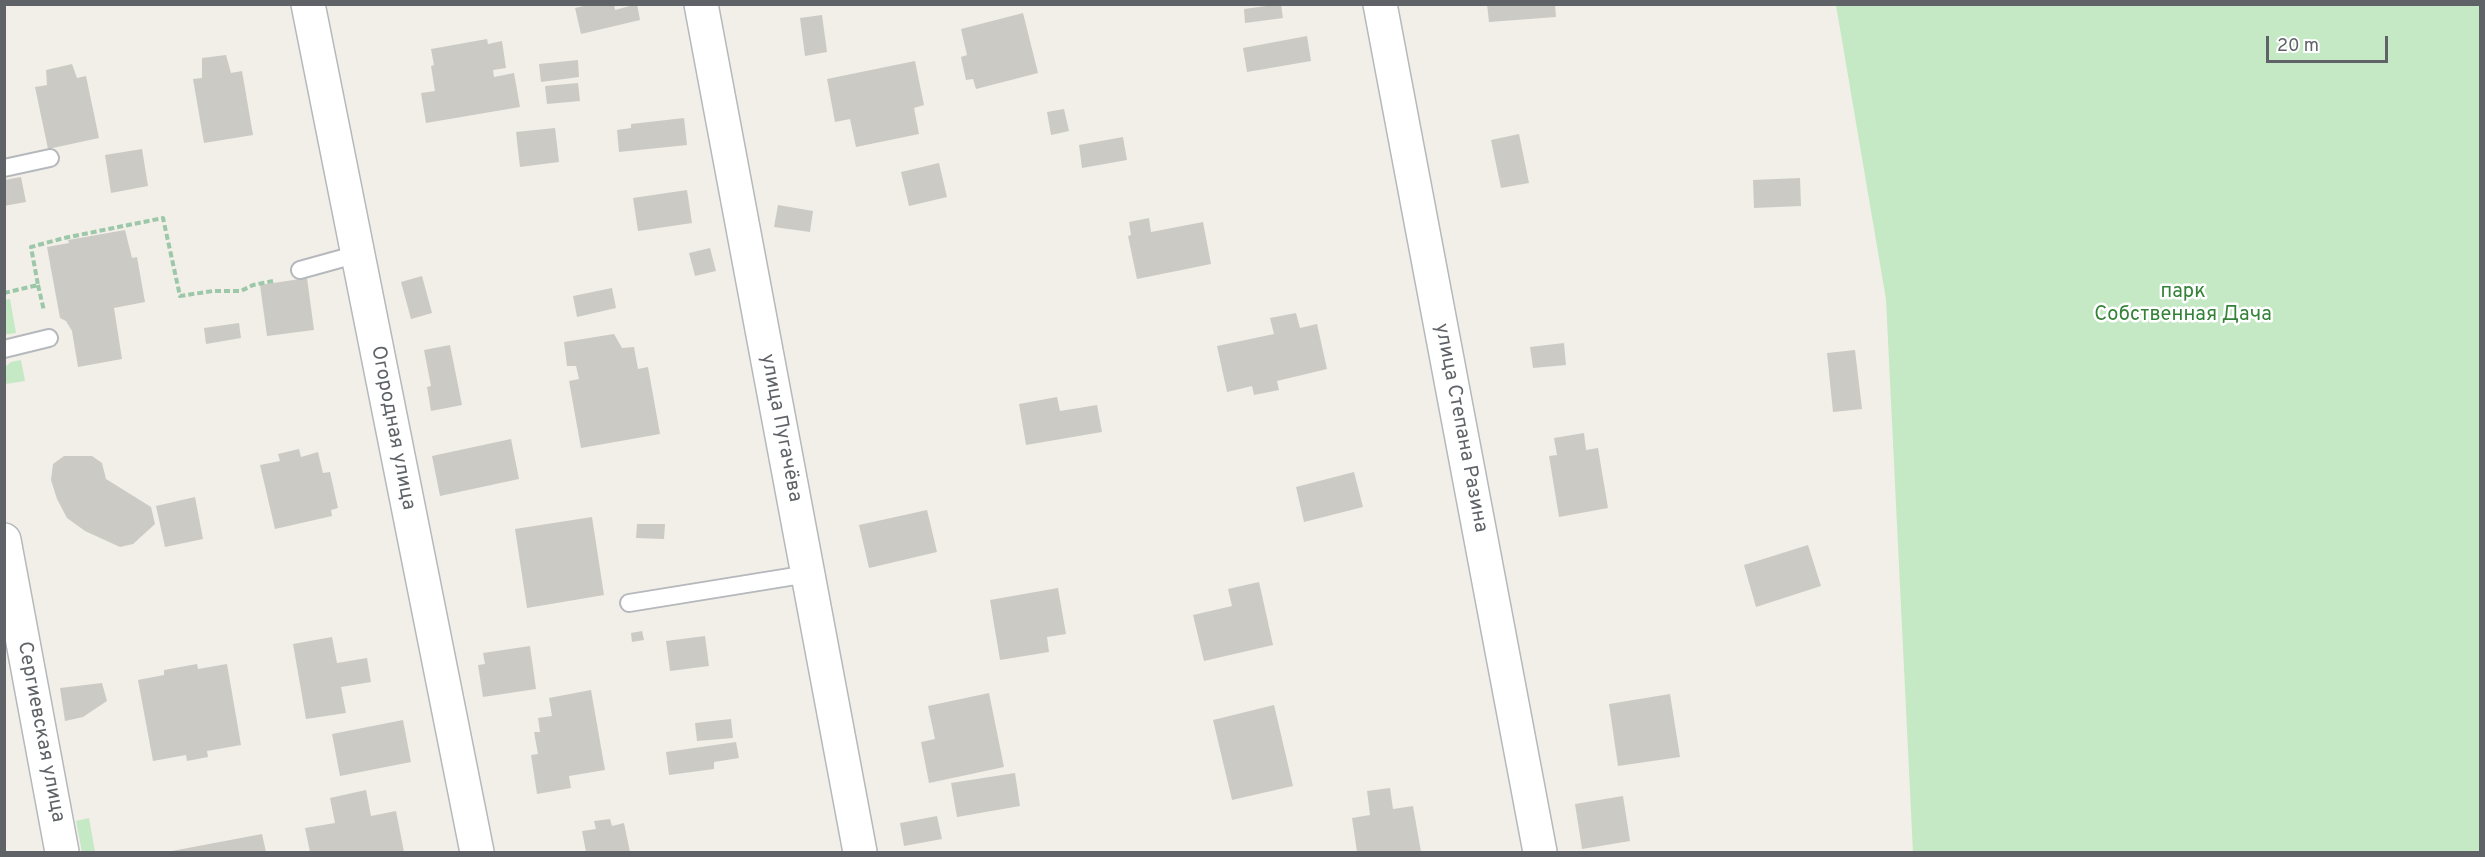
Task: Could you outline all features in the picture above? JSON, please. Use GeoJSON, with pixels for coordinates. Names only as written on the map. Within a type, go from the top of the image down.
{"type":"FeatureCollection","features":[{"type":"Feature","properties":{"kind":"street","name":"Огородная улица"},"geometry":{"type":"LineString","coordinates":[[308,4],[477,852]]}},
{"type":"Feature","properties":{"kind":"street","name":"улица Пугачёва"},"geometry":{"type":"LineString","coordinates":[[701,4],[860,852]]}},
{"type":"Feature","properties":{"kind":"street","name":"улица Степана Разина"},"geometry":{"type":"LineString","coordinates":[[1380,4],[1540,852]]}},
{"type":"Feature","properties":{"kind":"street","name":"Сергиевская улица"},"geometry":{"type":"LineString","coordinates":[[4,540],[62,852]]}},
{"type":"Feature","properties":{"kind":"lane"},"geometry":{"type":"LineString","coordinates":[[4,168],[50,158]]}},
{"type":"Feature","properties":{"kind":"lane"},"geometry":{"type":"LineString","coordinates":[[300,270],[357,254]]}},
{"type":"Feature","properties":{"kind":"lane"},"geometry":{"type":"LineString","coordinates":[[4,349],[50,338]]}},
{"type":"Feature","properties":{"kind":"lane"},"geometry":{"type":"LineString","coordinates":[[629,603],[808,574]]}},
{"type":"Feature","properties":{"kind":"path"},"geometry":{"type":"LineString","coordinates":[[4,293],[38,285],[31,247],[162,218],[180,296],[213,291],[241,291],[253,285],[301,275],[300,270]]}},
{"type":"Feature","properties":{"kind":"green space","name":"парк Собственная Дача"},"geometry":{"type":"Polygon","coordinates":[[[1836,5],[2480,5],[2480,852],[1913,852],[1886,299],[1836,5]]]}},
{"type":"Feature","properties":{"kind":"green space"},"geometry":{"type":"Polygon","coordinates":[[[10,299],[16,333],[5,334],[4,300],[10,299]]]}},
{"type":"Feature","properties":{"kind":"green space"},"geometry":{"type":"Polygon","coordinates":[[[21,360],[25,381],[5,384],[5,367],[11,362],[21,360]]]}},
{"type":"Feature","properties":{"kind":"green space"},"geometry":{"type":"Polygon","coordinates":[[[89,818],[95,852],[82,852],[76,821],[89,818]]]}},
{"type":"Feature","properties":{"kind":"building"},"geometry":{"type":"Polygon","coordinates":[[[593,4],[614,4],[615,10],[637,4],[640,20],[581,34],[575,8],[593,4]]]}},
{"type":"Feature","properties":{"kind":"building"},"geometry":{"type":"Polygon","coordinates":[[[1281,4],[1283,18],[1245,23],[1244,9],[1281,4]]]}},
{"type":"Feature","properties":{"kind":"building"},"geometry":{"type":"Polygon","coordinates":[[[1487,4],[1555,4],[1556,17],[1489,22],[1487,4]]]}},
{"type":"Feature","properties":{"kind":"building"},"geometry":{"type":"Polygon","coordinates":[[[1023,13],[1038,73],[976,89],[973,79],[966,80],[961,57],[967,55],[961,29],[1023,13]]]}},
{"type":"Feature","properties":{"kind":"building"},"geometry":{"type":"Polygon","coordinates":[[[822,15],[827,52],[805,56],[800,18],[822,15]]]}},
{"type":"Feature","properties":{"kind":"building"},"geometry":{"type":"Polygon","coordinates":[[[1307,36],[1311,61],[1247,72],[1243,48],[1307,36]]]}},
{"type":"Feature","properties":{"kind":"building"},"geometry":{"type":"Polygon","coordinates":[[[487,39],[488,44],[502,41],[506,68],[493,70],[494,77],[514,73],[520,107],[426,123],[421,93],[435,91],[431,49],[487,39]]]}},
{"type":"Feature","properties":{"kind":"building"},"geometry":{"type":"Polygon","coordinates":[[[226,55],[231,73],[242,71],[253,135],[204,143],[193,79],[202,78],[202,58],[226,55]]]}},
{"type":"Feature","properties":{"kind":"building"},"geometry":{"type":"Polygon","coordinates":[[[578,60],[579,77],[541,82],[539,64],[578,60]]]}},
{"type":"Feature","properties":{"kind":"building"},"geometry":{"type":"Polygon","coordinates":[[[915,61],[924,105],[914,108],[919,134],[856,147],[850,119],[835,122],[827,79],[915,61]]]}},
{"type":"Feature","properties":{"kind":"building"},"geometry":{"type":"Polygon","coordinates":[[[72,64],[77,78],[86,76],[99,138],[48,149],[35,87],[47,85],[46,70],[72,64]]]}},
{"type":"Feature","properties":{"kind":"building"},"geometry":{"type":"Polygon","coordinates":[[[578,83],[580,101],[547,104],[545,86],[578,83]]]}},
{"type":"Feature","properties":{"kind":"building"},"geometry":{"type":"Polygon","coordinates":[[[1064,109],[1069,131],[1051,135],[1047,112],[1064,109]]]}},
{"type":"Feature","properties":{"kind":"building"},"geometry":{"type":"Polygon","coordinates":[[[684,118],[687,145],[619,152],[617,130],[631,128],[631,124],[684,118]]]}},
{"type":"Feature","properties":{"kind":"building"},"geometry":{"type":"Polygon","coordinates":[[[555,128],[559,162],[520,167],[516,132],[555,128]]]}},
{"type":"Feature","properties":{"kind":"building"},"geometry":{"type":"Polygon","coordinates":[[[1519,134],[1529,183],[1501,188],[1491,140],[1519,134]]]}},
{"type":"Feature","properties":{"kind":"building"},"geometry":{"type":"Polygon","coordinates":[[[1123,137],[1127,160],[1082,168],[1079,145],[1123,137]]]}},
{"type":"Feature","properties":{"kind":"building"},"geometry":{"type":"Polygon","coordinates":[[[142,149],[148,186],[111,193],[105,155],[142,149]]]}},
{"type":"Feature","properties":{"kind":"building"},"geometry":{"type":"Polygon","coordinates":[[[939,163],[947,197],[909,206],[901,172],[939,163]]]}},
{"type":"Feature","properties":{"kind":"building"},"geometry":{"type":"Polygon","coordinates":[[[21,177],[26,202],[4,206],[4,180],[21,177]]]}},
{"type":"Feature","properties":{"kind":"building"},"geometry":{"type":"Polygon","coordinates":[[[1800,178],[1801,206],[1754,208],[1753,180],[1800,178]]]}},
{"type":"Feature","properties":{"kind":"building"},"geometry":{"type":"Polygon","coordinates":[[[687,190],[692,223],[638,231],[633,198],[687,190]]]}},
{"type":"Feature","properties":{"kind":"building"},"geometry":{"type":"Polygon","coordinates":[[[778,205],[813,211],[810,232],[774,227],[778,205]]]}},
{"type":"Feature","properties":{"kind":"building"},"geometry":{"type":"Polygon","coordinates":[[[1149,218],[1151,232],[1203,222],[1211,264],[1137,279],[1128,236],[1131,235],[1129,222],[1149,218]]]}},
{"type":"Feature","properties":{"kind":"building"},"geometry":{"type":"Polygon","coordinates":[[[125,230],[132,258],[137,257],[145,302],[114,308],[122,359],[78,367],[72,331],[66,321],[60,318],[47,247],[69,243],[68,240],[125,230]]]}},
{"type":"Feature","properties":{"kind":"building"},"geometry":{"type":"Polygon","coordinates":[[[710,248],[716,271],[695,276],[689,253],[710,248]]]}},
{"type":"Feature","properties":{"kind":"building"},"geometry":{"type":"Polygon","coordinates":[[[422,276],[432,313],[411,319],[401,282],[422,276]]]}},
{"type":"Feature","properties":{"kind":"building"},"geometry":{"type":"Polygon","coordinates":[[[307,278],[314,330],[267,336],[260,285],[307,278]]]}},
{"type":"Feature","properties":{"kind":"building"},"geometry":{"type":"Polygon","coordinates":[[[612,288],[616,308],[577,317],[573,296],[612,288]]]}},
{"type":"Feature","properties":{"kind":"building"},"geometry":{"type":"Polygon","coordinates":[[[1296,313],[1300,328],[1317,324],[1327,369],[1277,381],[1279,390],[1254,395],[1252,386],[1227,392],[1217,346],[1274,334],[1270,318],[1296,313]]]}},
{"type":"Feature","properties":{"kind":"building"},"geometry":{"type":"Polygon","coordinates":[[[239,323],[241,338],[206,344],[204,328],[239,323]]]}},
{"type":"Feature","properties":{"kind":"building"},"geometry":{"type":"Polygon","coordinates":[[[614,334],[622,348],[634,347],[638,369],[648,367],[660,434],[581,448],[569,381],[579,379],[576,366],[567,366],[564,342],[614,334]]]}},
{"type":"Feature","properties":{"kind":"building"},"geometry":{"type":"Polygon","coordinates":[[[1564,343],[1566,365],[1533,368],[1530,347],[1564,343]]]}},
{"type":"Feature","properties":{"kind":"building"},"geometry":{"type":"Polygon","coordinates":[[[450,345],[462,405],[431,411],[427,387],[431,386],[424,350],[450,345]]]}},
{"type":"Feature","properties":{"kind":"building"},"geometry":{"type":"Polygon","coordinates":[[[1855,350],[1862,409],[1833,412],[1827,353],[1855,350]]]}},
{"type":"Feature","properties":{"kind":"building"},"geometry":{"type":"Polygon","coordinates":[[[1057,397],[1060,411],[1097,405],[1102,432],[1026,445],[1019,404],[1057,397]]]}},
{"type":"Feature","properties":{"kind":"building"},"geometry":{"type":"Polygon","coordinates":[[[1584,433],[1586,450],[1598,448],[1608,508],[1559,517],[1549,456],[1557,455],[1554,438],[1584,433]]]}},
{"type":"Feature","properties":{"kind":"building"},"geometry":{"type":"Polygon","coordinates":[[[511,439],[519,479],[440,496],[432,456],[511,439]]]}},
{"type":"Feature","properties":{"kind":"building"},"geometry":{"type":"Polygon","coordinates":[[[299,449],[301,457],[318,452],[323,473],[330,472],[338,508],[331,510],[332,516],[275,529],[260,465],[280,461],[278,454],[299,449]]]}},
{"type":"Feature","properties":{"kind":"building"},"geometry":{"type":"Polygon","coordinates":[[[64,456],[92,456],[102,463],[106,479],[151,507],[155,524],[133,544],[120,547],[85,531],[67,518],[57,499],[51,480],[53,464],[64,456]]]}},
{"type":"Feature","properties":{"kind":"building"},"geometry":{"type":"Polygon","coordinates":[[[1354,472],[1363,507],[1304,522],[1296,487],[1354,472]]]}},
{"type":"Feature","properties":{"kind":"building"},"geometry":{"type":"Polygon","coordinates":[[[195,497],[203,539],[165,547],[156,506],[195,497]]]}},
{"type":"Feature","properties":{"kind":"building"},"geometry":{"type":"Polygon","coordinates":[[[927,510],[937,552],[869,568],[859,525],[927,510]]]}},
{"type":"Feature","properties":{"kind":"building"},"geometry":{"type":"Polygon","coordinates":[[[592,517],[604,595],[527,608],[515,529],[592,517]]]}},
{"type":"Feature","properties":{"kind":"building"},"geometry":{"type":"Polygon","coordinates":[[[637,524],[665,524],[664,539],[636,538],[637,524]]]}},
{"type":"Feature","properties":{"kind":"building"},"geometry":{"type":"Polygon","coordinates":[[[1808,545],[1821,586],[1756,607],[1744,565],[1808,545]]]}},
{"type":"Feature","properties":{"kind":"building"},"geometry":{"type":"Polygon","coordinates":[[[1259,582],[1273,645],[1204,661],[1193,615],[1232,606],[1228,589],[1259,582]]]}},
{"type":"Feature","properties":{"kind":"building"},"geometry":{"type":"Polygon","coordinates":[[[1058,588],[1066,634],[1047,637],[1049,652],[1000,660],[990,600],[1058,588]]]}},
{"type":"Feature","properties":{"kind":"building"},"geometry":{"type":"Polygon","coordinates":[[[642,631],[644,640],[632,642],[631,633],[642,631]]]}},
{"type":"Feature","properties":{"kind":"building"},"geometry":{"type":"Polygon","coordinates":[[[705,636],[709,666],[670,671],[666,641],[705,636]]]}},
{"type":"Feature","properties":{"kind":"building"},"geometry":{"type":"Polygon","coordinates":[[[332,637],[337,663],[367,658],[371,682],[341,687],[346,713],[306,719],[293,644],[332,637]]]}},
{"type":"Feature","properties":{"kind":"building"},"geometry":{"type":"Polygon","coordinates":[[[530,646],[536,689],[483,697],[478,665],[485,664],[483,653],[530,646]]]}},
{"type":"Feature","properties":{"kind":"building"},"geometry":{"type":"Polygon","coordinates":[[[197,664],[198,669],[227,664],[241,745],[207,751],[208,757],[187,761],[186,755],[153,761],[138,680],[164,675],[164,670],[197,664]]]}},
{"type":"Feature","properties":{"kind":"building"},"geometry":{"type":"Polygon","coordinates":[[[102,683],[107,701],[83,717],[65,721],[60,688],[102,683]]]}},
{"type":"Feature","properties":{"kind":"building"},"geometry":{"type":"Polygon","coordinates":[[[591,690],[605,770],[569,776],[571,788],[537,794],[531,755],[538,754],[534,732],[540,732],[538,718],[552,716],[549,698],[591,690]]]}},
{"type":"Feature","properties":{"kind":"building"},"geometry":{"type":"Polygon","coordinates":[[[989,693],[1004,767],[929,783],[921,742],[935,739],[928,706],[989,693]]]}},
{"type":"Feature","properties":{"kind":"building"},"geometry":{"type":"Polygon","coordinates":[[[1670,694],[1680,757],[1618,766],[1609,704],[1670,694]]]}},
{"type":"Feature","properties":{"kind":"building"},"geometry":{"type":"Polygon","coordinates":[[[1274,705],[1293,786],[1232,800],[1213,720],[1274,705]]]}},
{"type":"Feature","properties":{"kind":"building"},"geometry":{"type":"Polygon","coordinates":[[[731,719],[733,738],[697,741],[695,723],[731,719]]]}},
{"type":"Feature","properties":{"kind":"building"},"geometry":{"type":"Polygon","coordinates":[[[403,720],[411,762],[340,776],[332,734],[403,720]]]}},
{"type":"Feature","properties":{"kind":"building"},"geometry":{"type":"Polygon","coordinates":[[[736,742],[739,758],[714,762],[714,769],[669,775],[666,752],[736,742]]]}},
{"type":"Feature","properties":{"kind":"building"},"geometry":{"type":"Polygon","coordinates":[[[1015,773],[1020,806],[957,817],[951,783],[1015,773]]]}},
{"type":"Feature","properties":{"kind":"building"},"geometry":{"type":"Polygon","coordinates":[[[1390,788],[1393,809],[1413,806],[1421,852],[1357,852],[1352,818],[1370,815],[1367,791],[1390,788]]]}},
{"type":"Feature","properties":{"kind":"building"},"geometry":{"type":"Polygon","coordinates":[[[366,790],[371,816],[396,811],[404,852],[310,852],[305,828],[335,823],[330,798],[366,790]]]}},
{"type":"Feature","properties":{"kind":"building"},"geometry":{"type":"Polygon","coordinates":[[[1623,796],[1630,841],[1582,849],[1575,804],[1623,796]]]}},
{"type":"Feature","properties":{"kind":"building"},"geometry":{"type":"Polygon","coordinates":[[[937,816],[942,839],[904,846],[900,823],[937,816]]]}},
{"type":"Feature","properties":{"kind":"building"},"geometry":{"type":"Polygon","coordinates":[[[610,819],[612,826],[624,823],[630,852],[586,852],[582,831],[596,829],[594,821],[610,819]]]}},
{"type":"Feature","properties":{"kind":"building"},"geometry":{"type":"Polygon","coordinates":[[[262,834],[266,852],[172,852],[172,851],[262,834]]]}}]}
